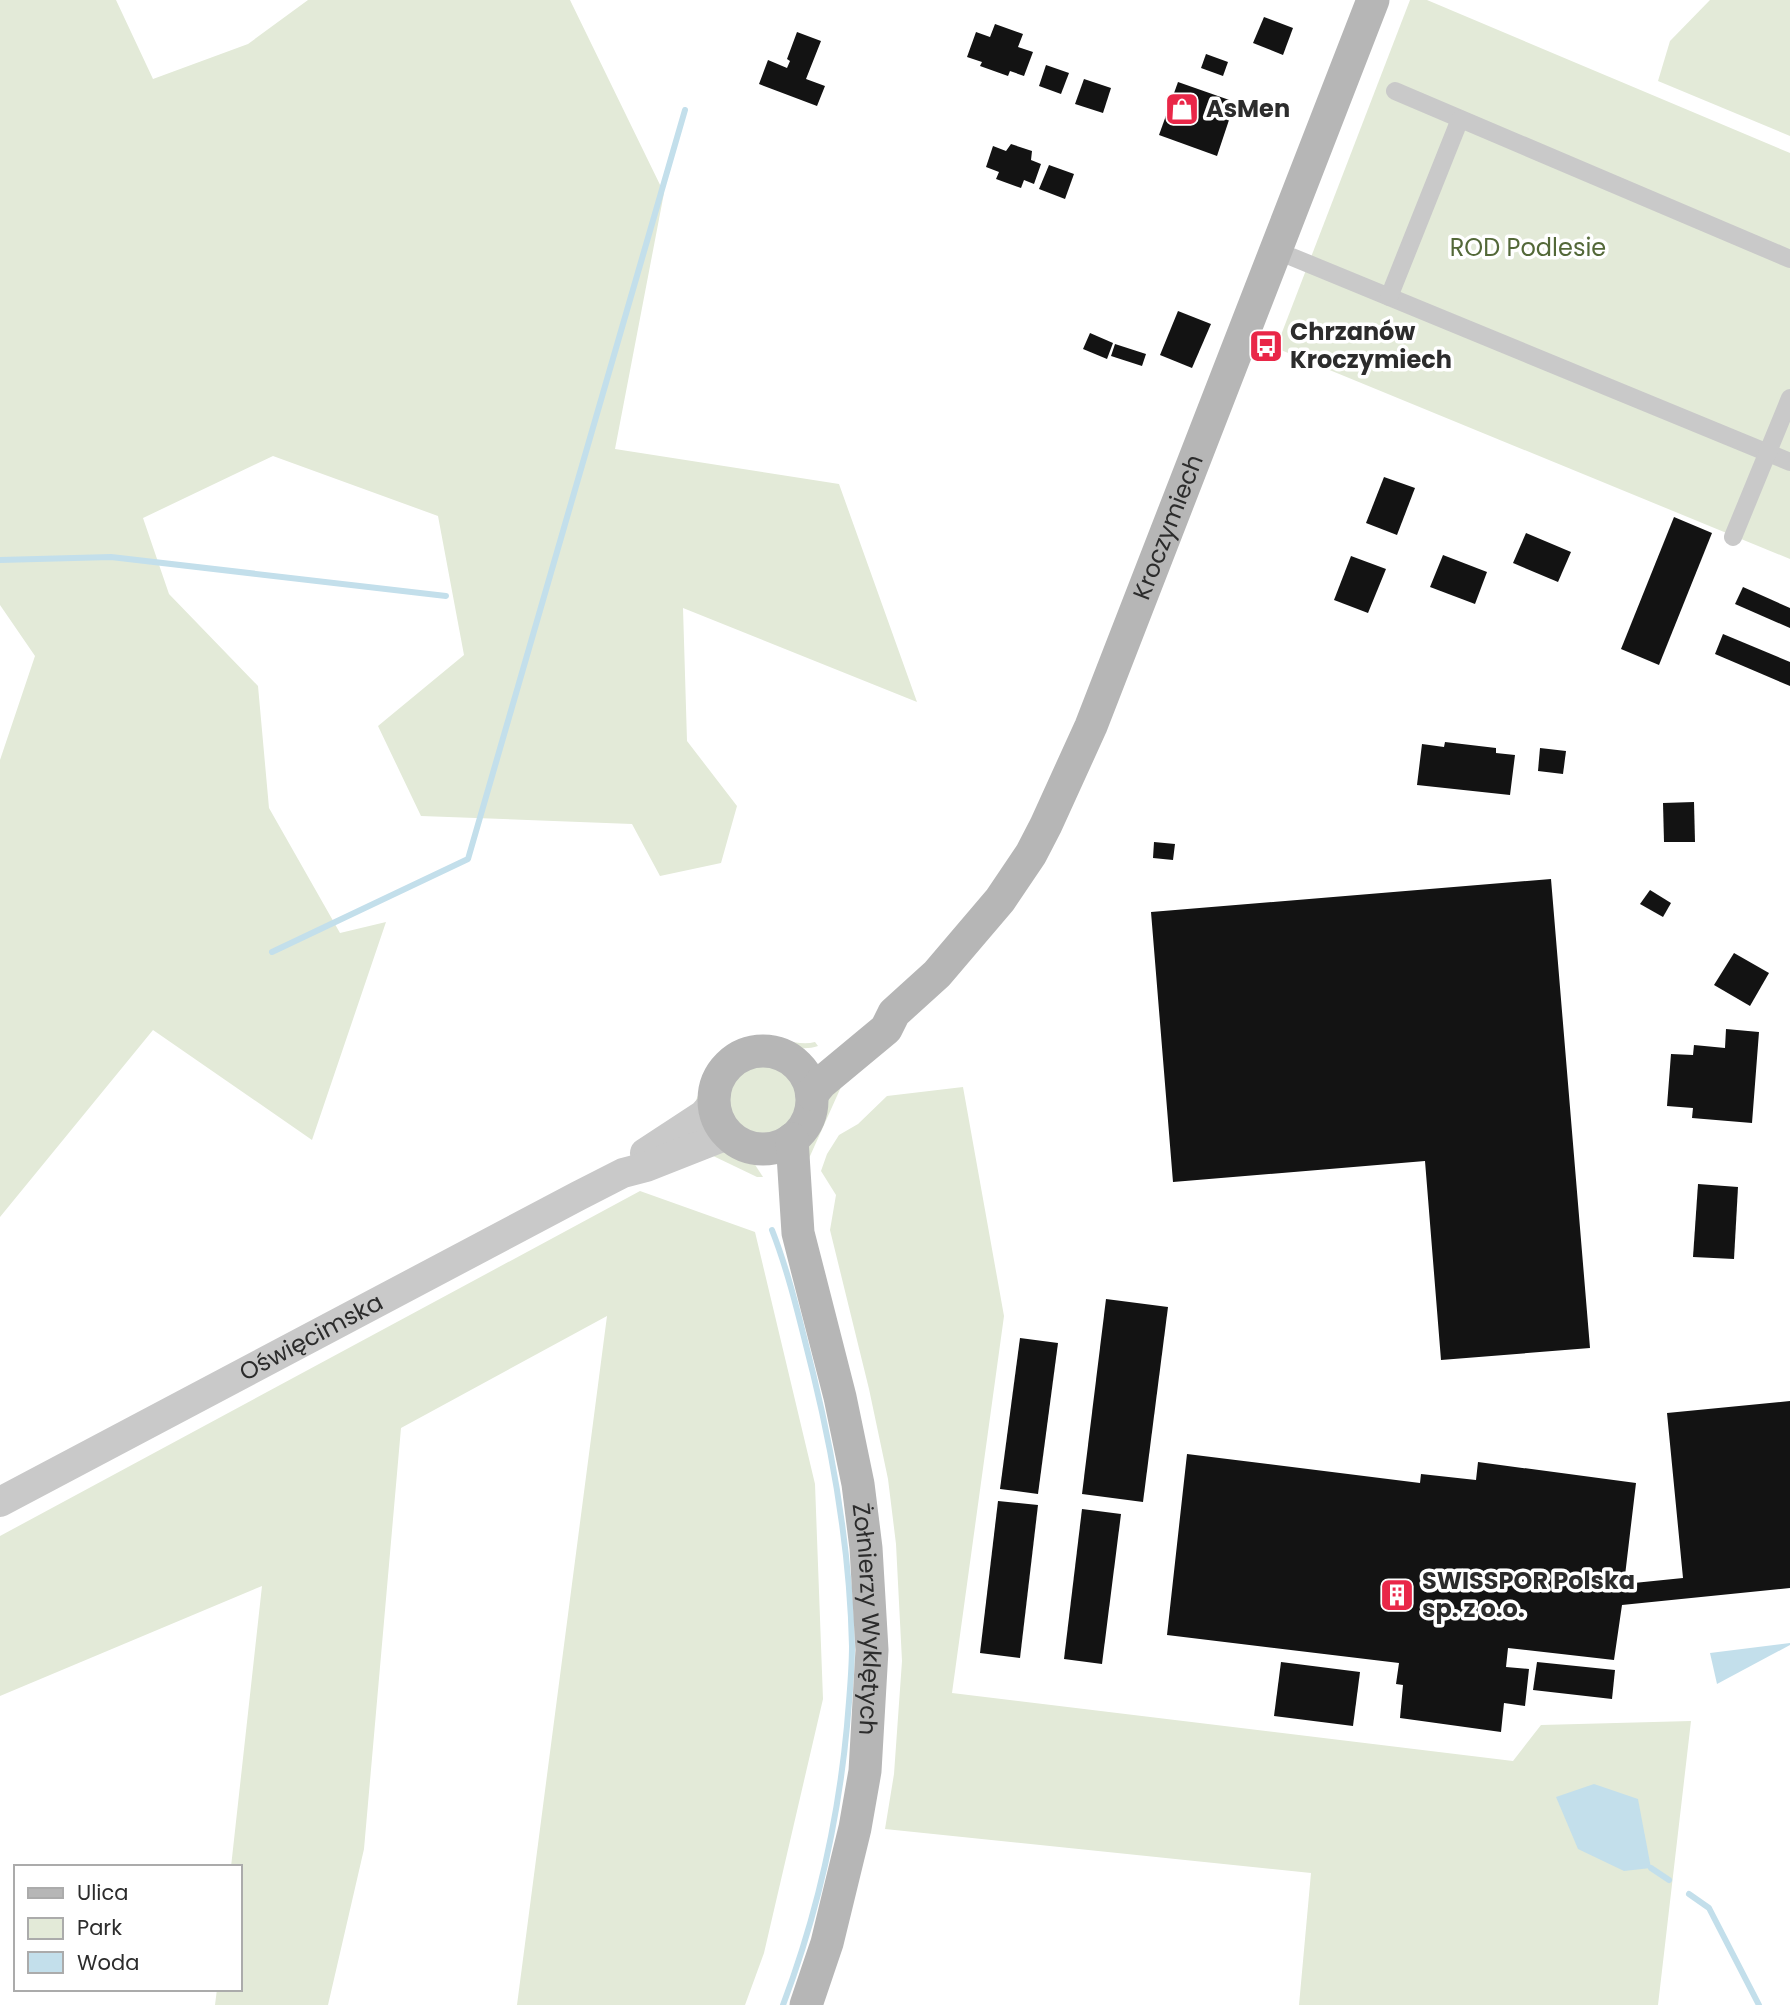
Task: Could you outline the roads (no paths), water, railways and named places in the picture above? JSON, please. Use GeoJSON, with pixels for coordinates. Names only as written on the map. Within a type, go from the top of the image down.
{"type":"FeatureCollection","features":[{"type":"Feature","properties":{"kind":"main road","name":"Kroczymiech"},"geometry":{"type":"LineString","coordinates":[[794,1061],[808,1059],[894,1013],[937,974],[1000,900],[1031,854],[1054,810],[1091,726],[1373,0]]}},
{"type":"Feature","properties":{"kind":"main road","name":"Kroczymiech"},"geometry":{"type":"LineString","coordinates":[[812,1094],[821,1083],[886,1029],[894,1013]]}},
{"type":"Feature","properties":{"kind":"main road"},"geometry":{"type":"LineString","coordinates":[[763,1050],[794,1061],[809,1082],[812,1094],[808,1120],[792,1139],[767,1149],[742,1142],[719,1122],[713,1104],[721,1073],[732,1061],[747,1053],[763,1050]]}},
{"type":"Feature","properties":{"kind":"main road","name":"Żołnierzy Wyklętych"},"geometry":{"type":"LineString","coordinates":[[792,1139],[798,1233],[840,1397],[858,1484],[867,1560],[872,1650],[864,1770],[855,1828],[836,1910],[806,2005]]}},
{"type":"Feature","properties":{"kind":"main road","name":"Żołnierzy Wyklętych"},"geometry":{"type":"LineString","coordinates":[[742,1142],[768,1170],[781,1205],[798,1233]]}},
{"type":"Feature","properties":{"kind":"street"},"geometry":{"type":"LineString","coordinates":[[1395,91],[1790,259]]}},
{"type":"Feature","properties":{"kind":"street"},"geometry":{"type":"LineString","coordinates":[[1389,297],[1460,119]]}},
{"type":"Feature","properties":{"kind":"street"},"geometry":{"type":"LineString","coordinates":[[1292,257],[1790,462]]}},
{"type":"Feature","properties":{"kind":"street"},"geometry":{"type":"LineString","coordinates":[[1733,537],[1790,398]]}},
{"type":"Feature","properties":{"kind":"street","name":"Oświęcimska"},"geometry":{"type":"LineString","coordinates":[[623,1173],[641,1155],[703,1115],[713,1104]]}},
{"type":"Feature","properties":{"kind":"street","name":"Oświęcimska"},"geometry":{"type":"LineString","coordinates":[[0,1502],[623,1173],[646,1167],[717,1139],[742,1142]]}},
{"type":"Feature","properties":{"kind":"water"},"geometry":{"type":"Polygon","coordinates":[[[1790,1645],[1717,1684],[1710,1653],[1790,1645]]]}},
{"type":"Feature","properties":{"kind":"water"},"geometry":{"type":"Polygon","coordinates":[[[1594,1784],[1638,1799],[1651,1868],[1624,1871],[1578,1849],[1556,1797],[1594,1784]]]}},
{"type":"Feature","properties":{"kind":"waterway"},"geometry":{"type":"LineString","coordinates":[[272,952],[468,859],[685,110]]}},
{"type":"Feature","properties":{"kind":"waterway"},"geometry":{"type":"LineString","coordinates":[[0,560],[111,557],[446,596]]}},
{"type":"Feature","properties":{"kind":"waterway"},"geometry":{"type":"LineString","coordinates":[[772,1230],[795,1301],[828,1441],[845,1543],[852,1646],[847,1726],[832,1833],[816,1902],[783,2005]]}},
{"type":"Feature","properties":{"kind":"waterway"},"geometry":{"type":"LineString","coordinates":[[1651,1868],[1669,1880]]}},
{"type":"Feature","properties":{"kind":"waterway"},"geometry":{"type":"LineString","coordinates":[[1689,1894],[1709,1908],[1759,2005]]}},
{"type":"Feature","properties":{"kind":"place","name":"AsMen"},"geometry":{"type":"Point","coordinates":[1182,109]}},
{"type":"Feature","properties":{"kind":"place","name":"Chrzanów Kroczymiech"},"geometry":{"type":"Point","coordinates":[1266,346]}},
{"type":"Feature","properties":{"kind":"place","name":"SWISSPOR Polska sp. z o.o."},"geometry":{"type":"Point","coordinates":[1397,1595]}},
{"type":"Feature","properties":{"kind":"park label","name":"ROD Podlesie"},"geometry":{"type":"Point","coordinates":[1528,248]}}]}
